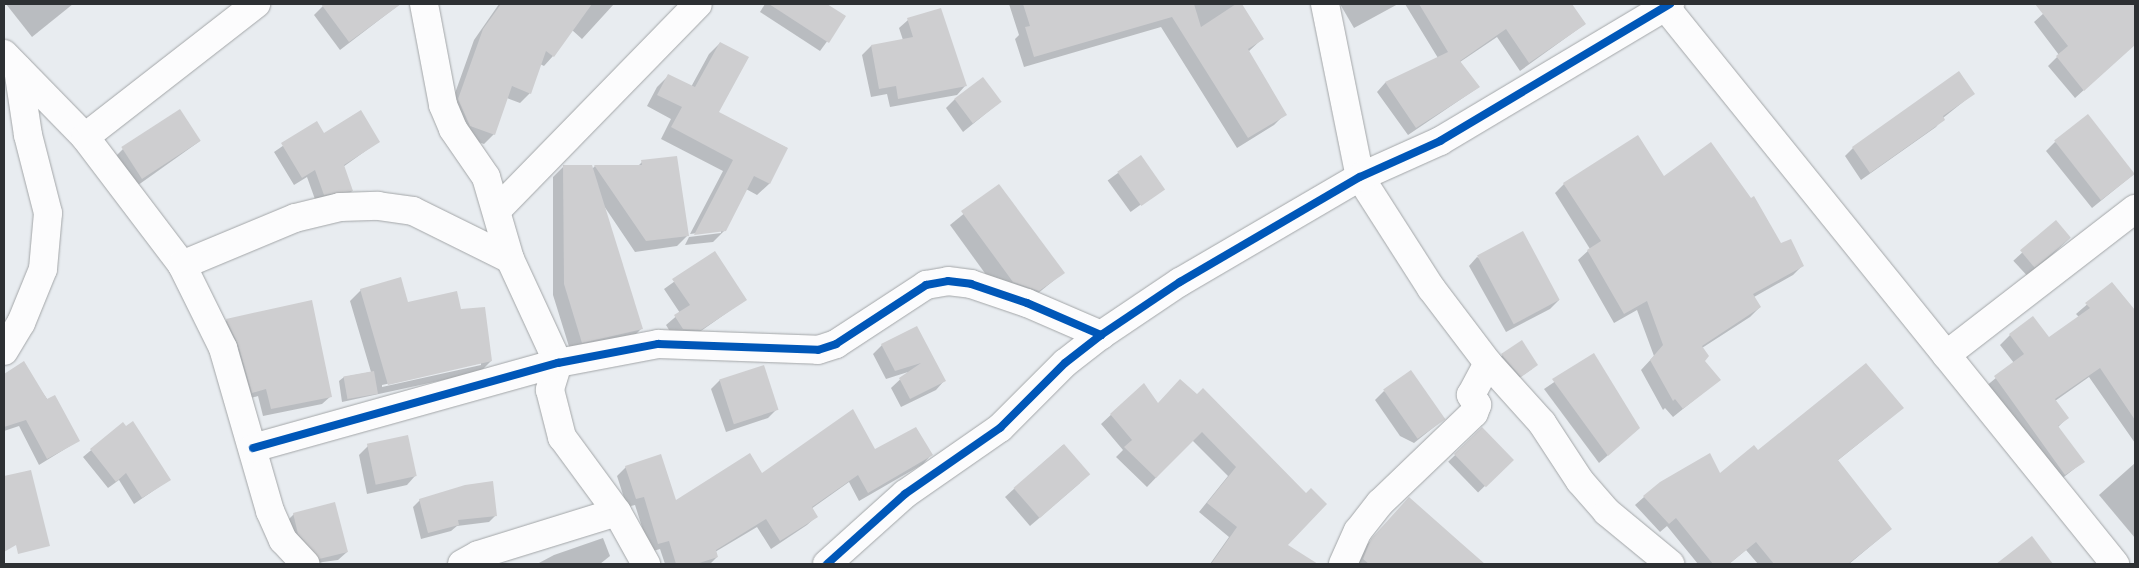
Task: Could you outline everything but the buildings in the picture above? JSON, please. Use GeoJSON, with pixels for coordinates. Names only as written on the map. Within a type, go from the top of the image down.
{"type":"FeatureCollection","features":[{"type":"Feature","properties":{"kind":"street"},"geometry":{"type":"LineString","coordinates":[[85,137],[256,4]]}},
{"type":"Feature","properties":{"kind":"street"},"geometry":{"type":"LineString","coordinates":[[424,4],[443,105],[453,129],[486,177],[498,209],[510,259],[558,363],[550,390],[562,437],[617,512],[646,564]]}},
{"type":"Feature","properties":{"kind":"street"},"geometry":{"type":"LineString","coordinates":[[498,209],[698,4]]}},
{"type":"Feature","properties":{"kind":"street"},"geometry":{"type":"LineString","coordinates":[[1325,4],[1360,177],[1431,288],[1488,363],[1542,423],[1580,481],[1607,512],[1670,564]]}},
{"type":"Feature","properties":{"kind":"street"},"geometry":{"type":"LineString","coordinates":[[827,564],[905,494],[1000,428],[1065,363],[1101,335],[1180,282],[1360,177],[1440,141],[1666,5],[2115,564]]}},
{"type":"Feature","properties":{"kind":"street"},"geometry":{"type":"LineString","coordinates":[[11,62],[85,137],[182,265],[223,348],[273,518],[283,540],[305,564]]}},
{"type":"Feature","properties":{"kind":"street"},"geometry":{"type":"LineString","coordinates":[[4,351],[21,323],[43,268],[48,212],[11,62]]}},
{"type":"Feature","properties":{"kind":"street"},"geometry":{"type":"LineString","coordinates":[[182,265],[295,218],[340,207],[378,206],[413,211],[510,259]]}},
{"type":"Feature","properties":{"kind":"street"},"geometry":{"type":"LineString","coordinates":[[1946,355],[2135,209]]}},
{"type":"Feature","properties":{"kind":"street"},"geometry":{"type":"LineString","coordinates":[[253,448],[558,363],[658,344],[818,350],[836,344],[926,285],[948,280],[971,284],[1026,303],[1101,335]]}},
{"type":"Feature","properties":{"kind":"street"},"geometry":{"type":"LineString","coordinates":[[1343,564],[1358,531],[1380,503],[1474,414],[1477,405],[1471,395],[1488,363]]}},
{"type":"Feature","properties":{"kind":"street"},"geometry":{"type":"LineString","coordinates":[[462,564],[478,555],[617,512]]}},
{"type":"Feature","properties":{"kind":"cycle path"},"geometry":{"type":"LineString","coordinates":[[827,564],[905,494],[1000,428],[1065,363],[1101,335],[1180,282],[1360,177],[1440,141],[1670,4]]}},
{"type":"Feature","properties":{"kind":"cycle path"},"geometry":{"type":"LineString","coordinates":[[253,448],[558,363],[658,344],[818,350],[836,344],[926,285],[948,281],[971,284],[1027,303],[1101,335]]}}]}
